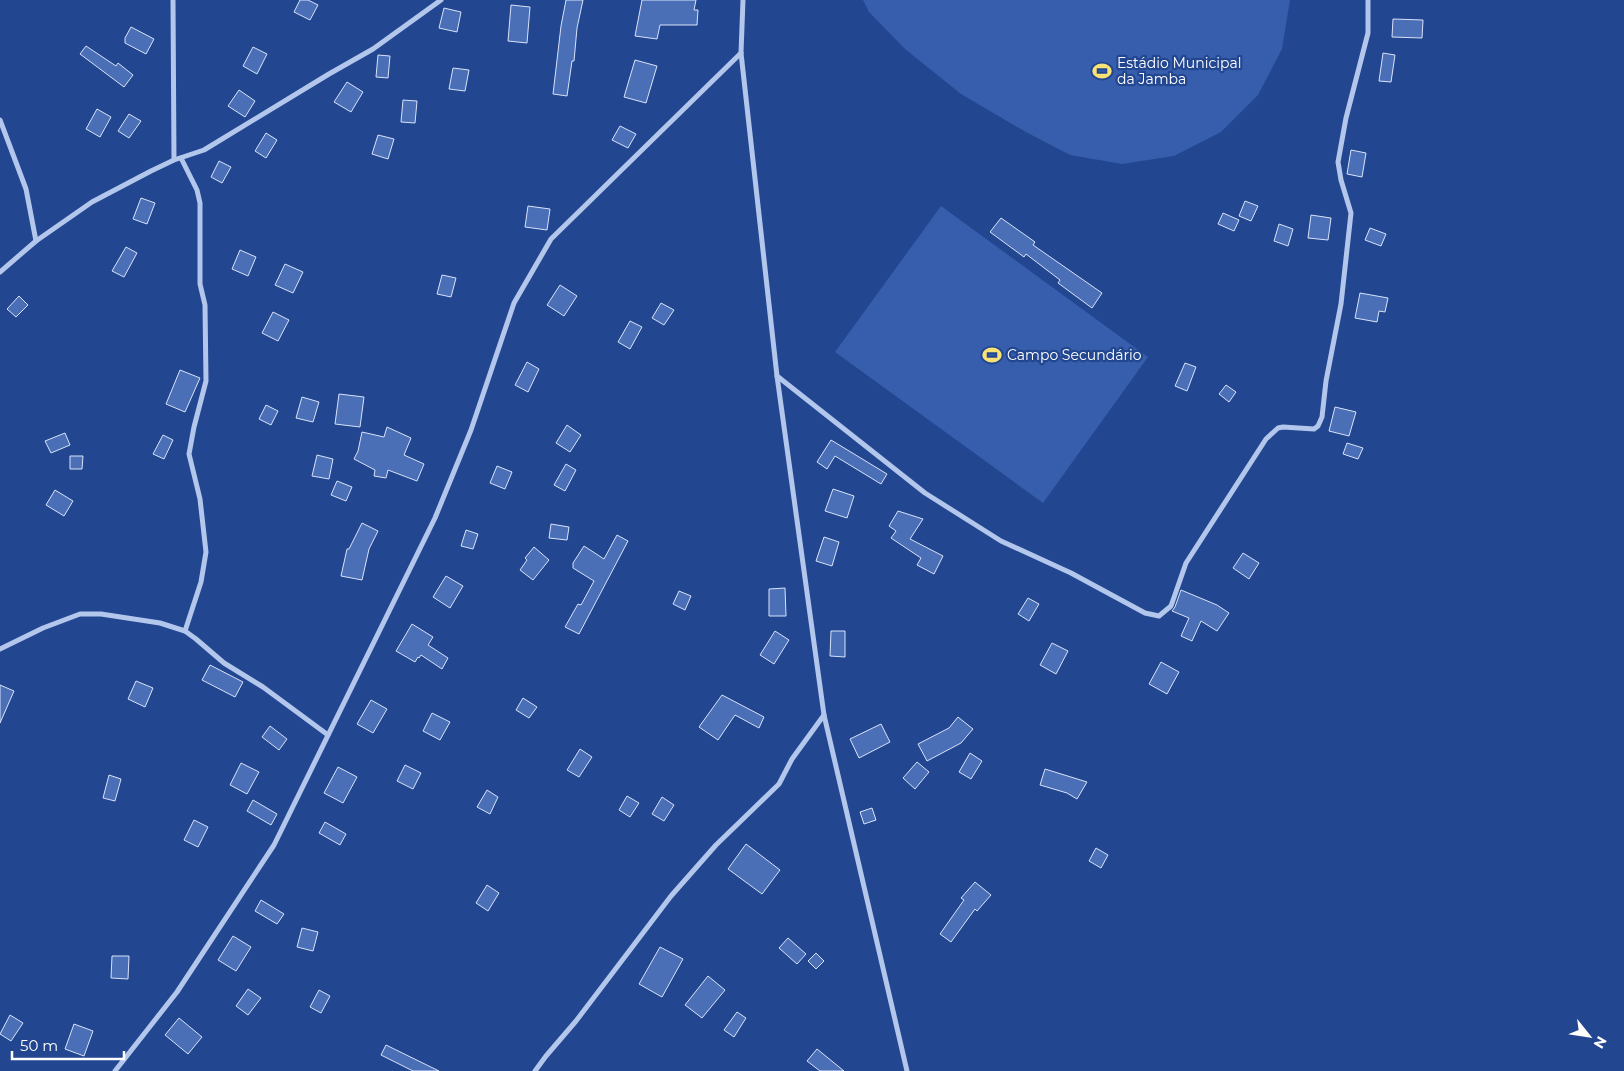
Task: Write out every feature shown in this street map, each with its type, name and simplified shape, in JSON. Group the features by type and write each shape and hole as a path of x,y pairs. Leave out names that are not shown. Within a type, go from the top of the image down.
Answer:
{"street":[{"path":"173,0 174,160"},
{"path":"0,272 36,241 92,202 174,160 204,150 328,74 373,49 441,0"},
{"path":"743,0 741,53 777,376 824,715 907,1071"},
{"path":"777,376 926,493 1001,541 1071,573 1145,613 1154,616 1164,613 1170,606 1186,563 1266,439 1278,428 1314,429 1318,426 1322,417 1326,381 1341,304 1351,214 1338,162 1346,118 1368,33 1368,0"},
{"path":"116,1071 177,992 274,845 435,518 470,430 514,303 551,239 741,53"},
{"path":"0,120 26,190 36,241"},
{"path":"181,158 197,190 200,203 200,284 205,305 206,372 206,382 194,426 189,454 200,499 206,552 201,582 185,632"},
{"path":"0,649 43,628 80,614 101,614 160,623 185,632 196,639 224,663 263,687 328,735"},
{"path":"535,1071 576,1021 671,896 716,845 779,784 792,759 824,715"}],"shaded area":[{"name":"Estádio Municipal da Jamba","path":"863,0 1290,0 1282,49 1258,95 1221,132 1174,156 1122,164 1070,155 1024,131 961,94 905,49 869,12"},
{"name":"Campo Secundário","path":"941,206 1148,357 1043,503 835,352"}],"building":[{"path":"300,0 308,0 318,5 310,20 294,12"},
{"path":"566,0 583,0 567,96 553,94"},
{"path":"642,0 696,0 694,10 698,10 697,25 660,25 657,39 635,36"},
{"path":"511,5 530,7 527,43 508,41"},
{"path":"444,8 461,12 457,32 439,28"},
{"path":"1393,19 1423,20 1422,38 1392,37"},
{"path":"131,27 154,39 146,54 125,43 125,38"},
{"path":"86,46 116,66 118,63 133,75 124,87 80,54"},
{"path":"253,47 267,54 257,74 243,66"},
{"path":"1383,53 1395,55 1391,82 1379,81"},
{"path":"378,55 390,56 388,78 376,77"},
{"path":"635,60 657,66 646,103 624,97"},
{"path":"453,68 469,70 465,91 449,89"},
{"path":"347,82 363,92 351,112 334,102"},
{"path":"239,90 255,101 245,117 228,106"},
{"path":"403,100 417,101 415,123 401,122"},
{"path":"97,109 111,117 100,137 86,129"},
{"path":"129,114 141,121 129,138 118,131"},
{"path":"620,126 636,134 628,148 612,140"},
{"path":"266,133 277,140 266,158 255,151"},
{"path":"378,135 394,139 388,159 372,154"},
{"path":"1351,150 1366,153 1362,177 1347,174"},
{"path":"219,161 231,167 222,183 211,177"},
{"path":"141,198 155,203 147,224 133,219"},
{"path":"1245,201 1258,206 1251,221 1239,216"},
{"path":"528,206 550,209 547,230 525,227"},
{"path":"1223,213 1239,220 1234,231 1218,224"},
{"path":"1311,215 1331,218 1328,240 1308,238"},
{"path":"1001,218 1035,242 1033,245 1102,293 1092,308 1058,283 1060,280 1026,254 1024,257 990,232"},
{"path":"1279,224 1293,229 1288,246 1274,241"},
{"path":"1370,228 1386,234 1381,246 1365,240"},
{"path":"126,247 137,253 124,277 112,271"},
{"path":"240,250 256,257 248,276 232,269"},
{"path":"285,264 303,272 293,293 275,285"},
{"path":"442,275 456,278 451,297 437,294"},
{"path":"560,285 577,296 564,316 547,305"},
{"path":"1360,293 1388,298 1385,312 1379,311 1377,322 1355,318"},
{"path":"19,296 28,305 16,317 7,309"},
{"path":"661,303 674,310 664,325 652,318"},
{"path":"273,312 289,320 278,341 262,333"},
{"path":"630,321 642,327 630,349 618,342"},
{"path":"527,362 539,369 528,392 515,385"},
{"path":"1185,363 1196,367 1187,391 1175,386"},
{"path":"180,370 200,378 185,412 166,404"},
{"path":"1226,385 1236,392 1229,402 1219,394"},
{"path":"339,394 364,397 360,427 335,424"},
{"path":"302,397 319,402 313,422 296,418"},
{"path":"266,405 278,411 271,425 259,419"},
{"path":"1335,407 1356,412 1349,436 1329,431"},
{"path":"567,425 581,435 570,452 556,443"},
{"path":"387,427 411,438 404,455 424,464 417,481 388,470 386,478 374,476 375,470 354,459 358,451 362,432 384,437"},
{"path":"65,433 70,445 51,453 45,441"},
{"path":"163,435 173,440 164,459 153,454"},
{"path":"831,440 887,474 881,484 835,456 827,469 817,462"},
{"path":"1347,443 1363,448 1358,459 1343,454"},
{"path":"317,455 333,459 329,479 312,476"},
{"path":"70,456 83,456 82,469 70,469"},
{"path":"566,464 576,470 565,491 554,485"},
{"path":"497,466 512,472 505,489 490,483"},
{"path":"337,481 352,487 346,501 331,495"},
{"path":"833,489 854,496 847,518 825,511"},
{"path":"55,490 73,501 64,516 46,505"},
{"path":"898,511 923,519 910,539 943,556 934,574 917,565 921,558 891,538 896,531 889,526"},
{"path":"362,523 378,531 369,549 362,580 341,576 347,549 349,549"},
{"path":"551,524 569,527 567,540 549,538"},
{"path":"466,530 478,534 473,549 461,546"},
{"path":"617,535 628,541 579,634 565,627 578,604 581,605 594,581 573,568 573,563 584,546 604,559"},
{"path":"824,537 839,542 832,566 816,561"},
{"path":"534,547 549,560 533,580 520,570 527,560 525,558"},
{"path":"1243,553 1259,563 1249,579 1233,568"},
{"path":"446,576 463,586 450,608 433,597"},
{"path":"785,588 786,616 769,616 769,589"},
{"path":"1181,590 1217,605 1229,613 1217,631 1201,621 1192,641 1181,636 1189,618 1172,611"},
{"path":"679,591 691,596 685,610 673,604"},
{"path":"1028,598 1039,604 1029,621 1018,614"},
{"path":"412,624 433,637 428,645 448,658 442,669 421,655 415,662 396,651"},
{"path":"775,631 789,640 774,664 760,655"},
{"path":"831,631 845,631 845,657 830,656"},
{"path":"1052,643 1068,651 1056,674 1040,665"},
{"path":"1161,662 1179,672 1167,694 1149,684"},
{"path":"210,665 243,682 235,697 202,680"},
{"path":"136,681 153,688 145,707 128,699"},
{"path":"0,685 14,691 0,723"},
{"path":"722,695 764,717 759,728 735,715 718,740 699,727"},
{"path":"523,698 537,707 529,718 516,710"},
{"path":"371,700 387,709 373,733 357,724"},
{"path":"432,713 450,722 440,740 423,731"},
{"path":"958,717 973,729 961,743 927,761 918,744 949,728"},
{"path":"881,724 890,742 859,758 850,739"},
{"path":"270,726 287,739 279,750 262,737"},
{"path":"580,749 592,757 579,777 567,770"},
{"path":"970,753 982,761 971,779 959,772"},
{"path":"917,762 929,772 915,789 903,778"},
{"path":"241,763 259,772 247,794 230,785"},
{"path":"405,765 421,773 413,789 397,781"},
{"path":"338,767 357,777 343,803 324,793"},
{"path":"1045,769 1087,782 1077,799 1067,793 1040,785"},
{"path":"109,775 121,779 115,801 103,798"},
{"path":"487,790 498,797 490,814 477,807"},
{"path":"627,796 639,803 630,817 619,810"},
{"path":"662,797 674,805 664,821 652,814"},
{"path":"253,800 277,814 271,825 247,811"},
{"path":"872,808 876,820 864,824 860,812"},
{"path":"194,820 208,827 198,847 184,840"},
{"path":"325,822 346,834 340,845 319,833"},
{"path":"746,844 780,870 762,894 728,869"},
{"path":"1096,848 1108,855 1101,868 1089,861"},
{"path":"975,882 991,895 977,911 975,909 951,942 940,934 964,900 961,898"},
{"path":"487,885 499,893 488,911 476,903"},
{"path":"261,900 284,914 277,924 255,911"},
{"path":"302,928 318,932 313,951 297,947"},
{"path":"233,936 251,947 236,971 218,960"},
{"path":"788,938 806,954 797,964 779,948"},
{"path":"660,947 683,959 662,997 639,984"},
{"path":"816,953 824,961 816,969 808,961"},
{"path":"112,956 129,956 128,979 111,978"},
{"path":"708,976 725,990 702,1018 685,1005"},
{"path":"248,989 261,998 248,1015 236,1006"},
{"path":"319,990 330,996 321,1013 310,1007"},
{"path":"737,1012 746,1018 734,1037 724,1030"},
{"path":"10,1015 23,1023 11,1041 0,1034"},
{"path":"179,1018 202,1037 188,1054 165,1035"},
{"path":"74,1024 93,1031 84,1056 65,1049"},
{"path":"386,1045 439,1071 413,1071 381,1055"},
{"path":"817,1049 844,1071 820,1071 807,1061"}],"place":[{"name":"Estádio Municipal da Jamba","path":"1102,71"},
{"name":"Campo Secundário","path":"992,355"}]}
